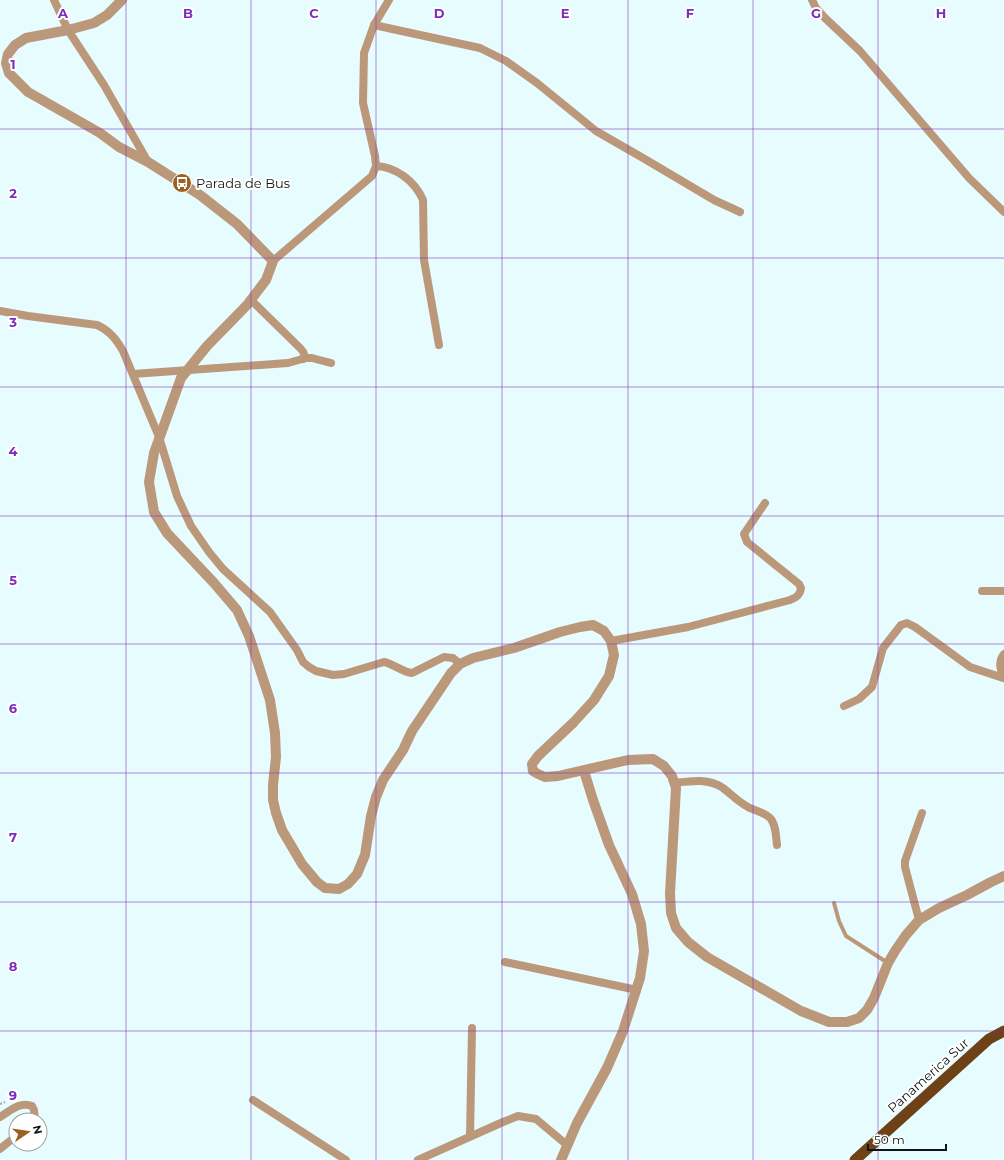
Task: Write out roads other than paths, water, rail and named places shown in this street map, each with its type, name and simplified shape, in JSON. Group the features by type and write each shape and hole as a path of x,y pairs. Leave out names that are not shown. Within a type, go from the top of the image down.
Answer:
{"highway":[{"name":"Panamerica Sur","path":"856,1159 989,1039 1004,1031"}],"street":[{"path":"54,0 68,30 104,85 148,162"},
{"path":"122,0 107,15 94,23 68,30 26,38 15,45 8,54 6,63 9,73 28,92 100,133 119,147 148,162 200,195 237,224 273,260"},
{"path":"389,0 374,24 364,53 363,103 376,166 372,176 273,260 266,280 251,300 207,346 181,378 154,453 150,482 154,512 167,533 214,582 237,610 249,636 270,700 274,726 276,757 272,785 276,813 282,830 302,864 317,882 325,888 339,889 348,884 357,874 365,855 371,816 376,797 383,780 403,750 412,731 451,673 460,664 473,658 514,648 560,632 593,625 604,631 611,641 614,655 609,676 594,700 574,722 538,756 532,764 533,771 545,777 558,776 628,760 652,759 664,766 672,776 676,788 670,868 671,913 676,928 688,942 707,957 802,1011 829,1022 847,1022 859,1018 867,1010 874,998 888,963 906,935 919,920 939,908 1004,876"},
{"path":"812,0 816,8 825,18 860,50 969,178 1004,212"},
{"path":"374,24 480,48 506,61 537,83 596,131 714,200 740,212"},
{"path":"376,166 386,166 414,184 420,192 423,200 424,260 439,345"},
{"path":"251,300 300,348 305,356 303,359"},
{"path":"0,311 97,325 106,329 117,340 160,437 177,496 191,526 223,569 270,612 297,650 303,662 309,667 316,671 333,675 344,674 384,662 407,673 412,673 444,657 454,658 460,664"},
{"path":"133,374 188,369 288,364 303,359 312,358 331,363"},
{"path":"611,641 688,627 790,600 798,596 802,588 799,584 751,546 745,539 744,534 765,503"},
{"path":"982,591 1004,592"},
{"path":"844,706 859,699 872,687 882,648 901,625 905,623 915,627 970,667 1004,678"},
{"path":"1004,654 1000,659 1000,665 1004,678"},
{"path":"560,1160 577,1123 607,1068 623,1031 640,978 644,951 641,924 632,894 606,837 584,771"},
{"path":"674,783 696,780 711,783 722,788 733,798 748,808 761,812 770,818 775,827 777,845"},
{"path":"919,920 905,861 922,813"},
{"path":"505,962 636,990"},
{"path":"470,1136 472,1028"},
{"path":"253,1100 346,1160"},
{"path":"0,1117 20,1104 32,1106 34,1112"},
{"path":"418,1160 513,1118 524,1116 536,1119 567,1145"},
{"path":"0,1149 8,1142"}],"lane":[{"path":"834,903 839,922 846,936 864,949 888,963"}],"place":[{"name":"Parada de Bus","path":"182,183"}]}
